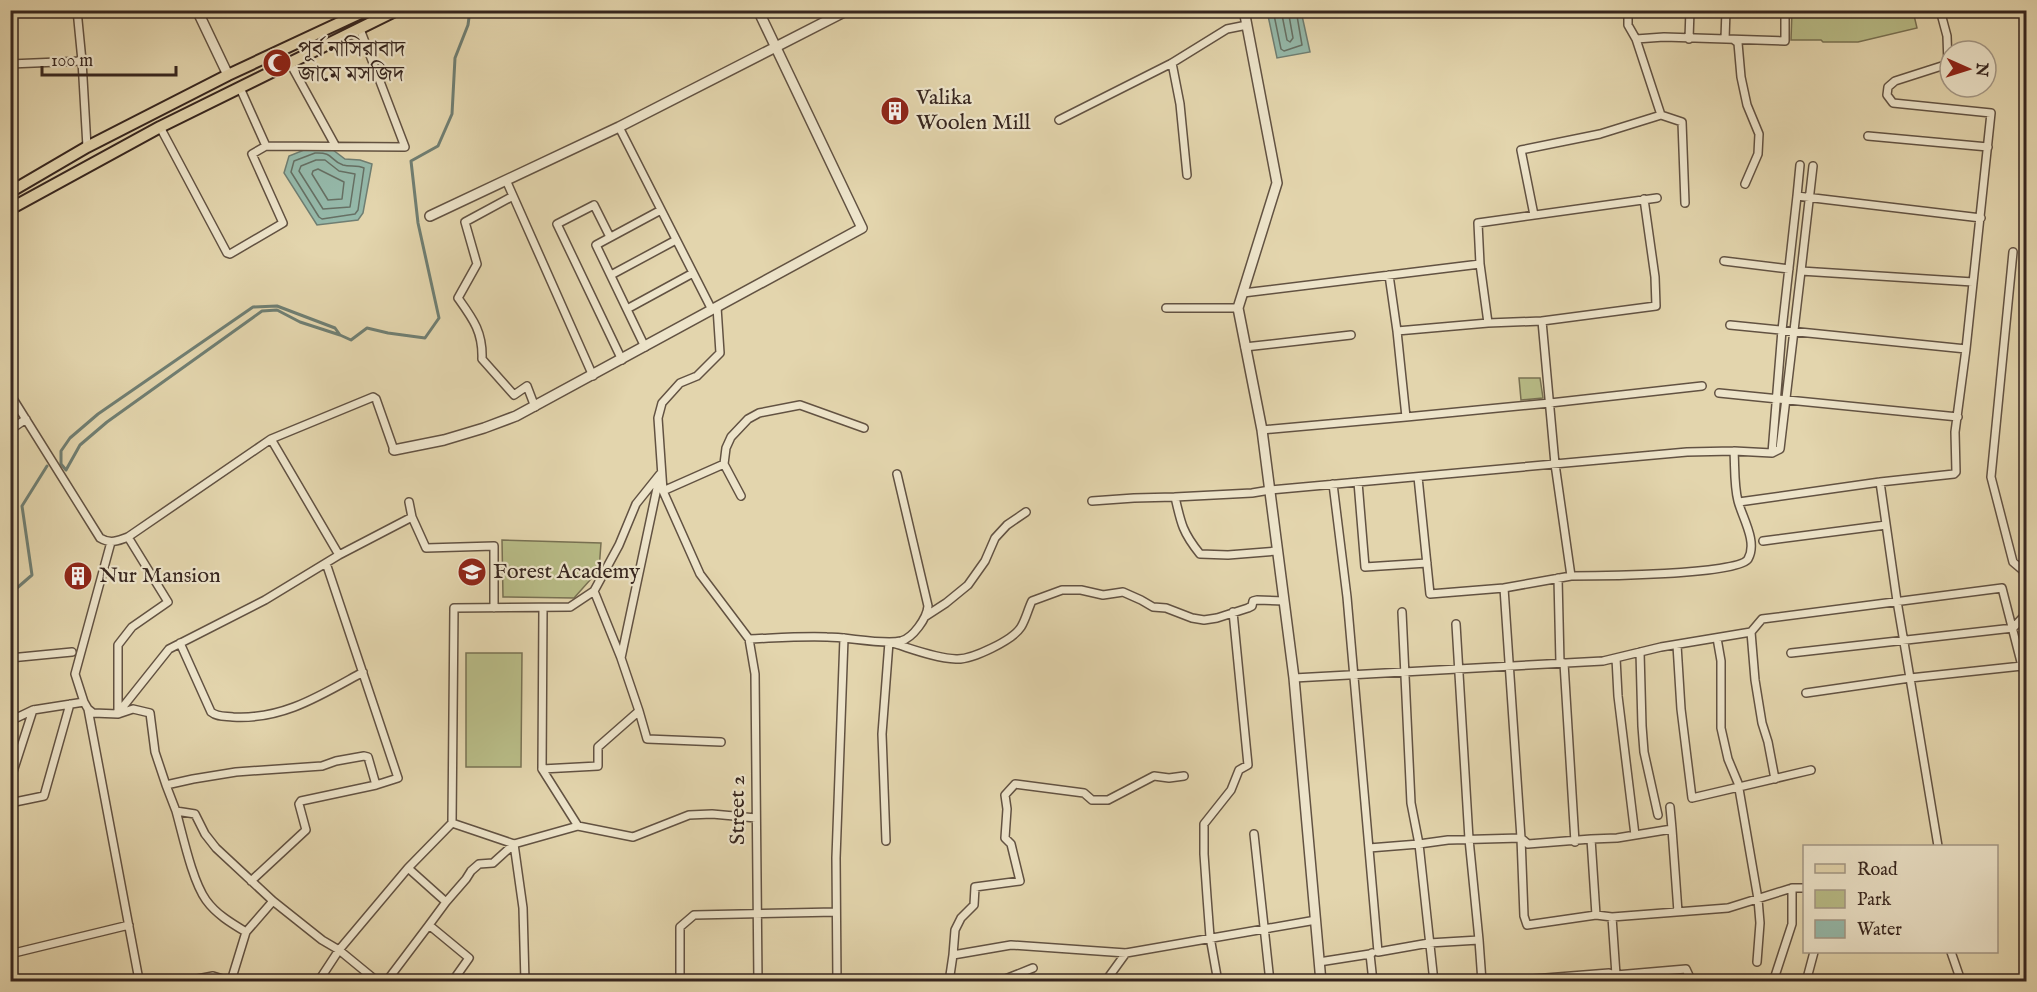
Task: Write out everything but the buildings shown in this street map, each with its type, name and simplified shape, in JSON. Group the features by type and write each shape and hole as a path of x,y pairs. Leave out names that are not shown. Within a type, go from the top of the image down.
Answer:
{"main road":[{"path":"10,192 87,147 228,75 367,10"},
{"path":"10,209 160,126 397,10"}],"street":[{"path":"77,10 87,147"},
{"path":"197,10 228,75"},
{"path":"10,394 100,538 111,542 128,537 271,439 373,397 376,399 394,450 444,440 484,428 535,407 862,228 758,10"},
{"path":"430,216 619,127 848,10"},
{"path":"1244,10 1277,183 1238,308 1262,430 1284,601 1321,981"},
{"path":"1628,10 1628,25 1661,115"},
{"path":"1689,39 1690,10"},
{"path":"1725,39 1726,10"},
{"path":"1635,39 1664,37 1785,41 1785,10"},
{"path":"1739,502 1956,473 1955,432 1991,113 1893,103 1887,98 1887,90 1892,83 1948,64 1947,36 1940,10"},
{"path":"1059,120 1172,63 1227,29 1247,25"},
{"path":"160,126 229,254 283,224 252,154 266,146 405,147 360,29"},
{"path":"1734,40 1738,43 1741,77 1747,105 1759,134 1758,154 1745,184"},
{"path":"10,64 82,61"},
{"path":"290,63 335,145"},
{"path":"1172,63 1180,104 1187,175"},
{"path":"240,88 266,146"},
{"path":"1534,215 1521,150 1600,135 1661,115 1682,122 1685,203"},
{"path":"619,127 693,273 715,309 720,353 697,376 680,383 662,403 658,418 663,491 700,574 749,639 844,638 901,641 909,637 926,616 968,585 985,561 995,538 1007,525 1026,512"},
{"path":"1868,136 1988,147"},
{"path":"1772,453 1782,330 1800,165"},
{"path":"1092,501 1252,493 1687,452 1772,453 1780,449 1813,166"},
{"path":"506,180 592,376"},
{"path":"513,196 465,222 477,264 458,298 475,322 483,342 482,359 514,394 527,386 535,407"},
{"path":"1797,196 1980,218"},
{"path":"1488,323 1480,264 1478,223 1657,198"},
{"path":"1397,331 1542,321 1656,306 1655,277 1644,200"},
{"path":"610,237 594,205 557,224 622,360"},
{"path":"645,347 596,245 661,210"},
{"path":"610,275 676,240"},
{"path":"2013,252 1991,477 2013,562 2026,573"},
{"path":"1724,261 1789,269"},
{"path":"1243,292 1480,264"},
{"path":"1801,271 1973,282"},
{"path":"627,309 693,273"},
{"path":"1389,275 1406,417"},
{"path":"1167,308 1238,308"},
{"path":"1542,321 1555,464 1571,576"},
{"path":"1730,325 1966,349"},
{"path":"1245,347 1351,335"},
{"path":"1262,430 1702,386"},
{"path":"1719,393 1958,417"},
{"path":"741,496 724,464 726,448 731,437 743,423 759,413 800,405 864,428"},
{"path":"10,429 26,418"},
{"path":"271,439 339,555"},
{"path":"1418,477 1430,594 1504,588 1571,576 1637,576 1743,563 1748,560 1751,550 1748,526 1739,502 1734,451"},
{"path":"663,491 724,464"},
{"path":"318,981 339,950 408,868 452,823 454,609 570,607 594,591 619,545 636,504 660,474 621,658"},
{"path":"897,474 928,606 926,616"},
{"path":"1358,482 1365,567 1427,563"},
{"path":"1880,482 1902,640 1938,845"},
{"path":"1333,484 1354,674 1378,952"},
{"path":"1175,497 1180,522 1186,537 1200,554 1228,555 1277,550"},
{"path":"409,502 412,517 426,548 494,546 494,608"},
{"path":"118,714 169,649 265,600 339,555 412,517"},
{"path":"1763,541 1886,525"},
{"path":"118,714 118,645 132,627 168,602 128,537"},
{"path":"111,542 75,672 86,706 129,925 135,980 187,981 213,976 231,981 246,932 273,901"},
{"path":"251,881 306,830 299,804 301,801 397,779 399,776 327,562"},
{"path":"1558,578 1575,842"},
{"path":"1504,588 1524,916 1527,925 1596,915 1612,917 1728,908 1792,888 1803,888"},
{"path":"1293,678 1603,661 1751,632 1762,619 2002,588 2026,677"},
{"path":"889,642 935,655 960,659 1007,640 1020,628 1032,601 1062,590 1081,590 1103,595 1123,592 1153,607 1166,608 1204,620 1248,608 1257,600 1284,601"},
{"path":"594,591 621,658 647,739 721,742"},
{"path":"543,608 542,769 578,826"},
{"path":"1218,981 1210,937 1203,854 1204,824 1231,790 1239,770 1248,765 1233,612"},
{"path":"1402,612 1411,803 1419,844 1434,981"},
{"path":"1791,653 2013,628 2026,614"},
{"path":"1456,624 1469,839 1482,981"},
{"path":"1751,632 1758,702 1775,779"},
{"path":"837,981 836,858 844,638"},
{"path":"1717,638 1721,661 1721,728 1728,759 1738,786 1758,899 1760,922 1757,962"},
{"name":"Street 2","path":"749,639 755,674 758,981"},
{"path":"886,841 882,734 889,642"},
{"path":"180,643 213,715 238,717 276,714 314,699 363,672"},
{"path":"1677,645 1681,709 1692,798 1811,770"},
{"path":"10,658 72,652"},
{"path":"1640,652 1644,752 1658,815"},
{"path":"1616,658 1618,696 1635,835"},
{"path":"1806,693 1910,678 2022,666"},
{"path":"10,803 44,796 70,705"},
{"path":"10,721 33,711 70,705 86,706 93,713 118,714 133,710 150,713 155,752 176,811 190,863 206,899 226,920 246,932"},
{"path":"10,781 33,711"},
{"path":"542,769 598,766 598,747 639,711"},
{"path":"166,785 236,772 322,766 364,756 368,757 376,784"},
{"path":"949,981 956,930 961,918 974,905 975,887 1020,881 1011,844 1005,838 1007,809 1005,795 1015,783 1084,793 1092,800 1108,800 1154,776 1169,778 1184,776"},
{"path":"1670,807 1678,912"},
{"path":"176,811 193,812 216,848 251,881 322,940 339,950 378,981"},
{"path":"386,981 471,871 479,864 493,863 514,844 578,826 633,837 689,814 756,818"},
{"path":"452,823 514,844"},
{"path":"1369,848 1469,839 1521,838 1528,844 1575,842 1672,829"},
{"path":"1254,834 1269,981"},
{"path":"1591,840 1596,915"},
{"path":"514,844 523,908 525,981"},
{"path":"408,868 446,902"},
{"path":"1774,981 1792,924 1792,888"},
{"path":"680,981 680,927 694,915 836,912"},
{"path":"1612,917 1616,978"},
{"path":"953,955 1011,945 1126,953 1316,920"},
{"path":"10,954 129,925"},
{"path":"429,925 469,958 452,981"},
{"path":"1319,962 1430,943 1479,940"},
{"path":"1105,981 1126,953"},
{"path":"1806,981 1813,953"},
{"path":"1952,953 1960,978"},
{"path":"1370,954 1373,981"},
{"path":"998,981 1033,968"},
{"path":"1525,981 1569,975 1609,973 1616,978 1686,969 1692,981"}],"green space":[{"path":"1792,11 1913,11 1917,28 1858,42 1791,40"},
{"path":"1519,378 1540,378 1543,398 1521,400"},
{"path":"502,540 601,543 599,570 574,598 503,597"},
{"path":"466,653 522,653 521,767 466,767"}],"water":[{"path":"1267,11 1301,11 1310,52 1277,58"},
{"path":"314,146 329,147 345,159 372,164 363,213 358,220 317,225 284,173 289,156"}],"waterway":[{"path":"340,335 351,340 367,328 425,338 439,318 418,223 411,161 438,146 452,114 455,58 468,25 470,10"},
{"path":"277,306 335,328 340,335 300,322 277,310 262,311 107,422 80,445 66,470 61,464 61,451 70,438 98,414 253,307 277,306"},
{"path":"10,592 32,575 22,506 47,466"}],"place":[{"name":"পূর্ব নাসিরাবাদ জামে মসজিদ","path":"277,63"},
{"name":"Valika Woolen Mill","path":"895,111"},
{"name":"Forest Academy","path":"472,572"},
{"name":"Nur Mansion","path":"78,576"}]}
